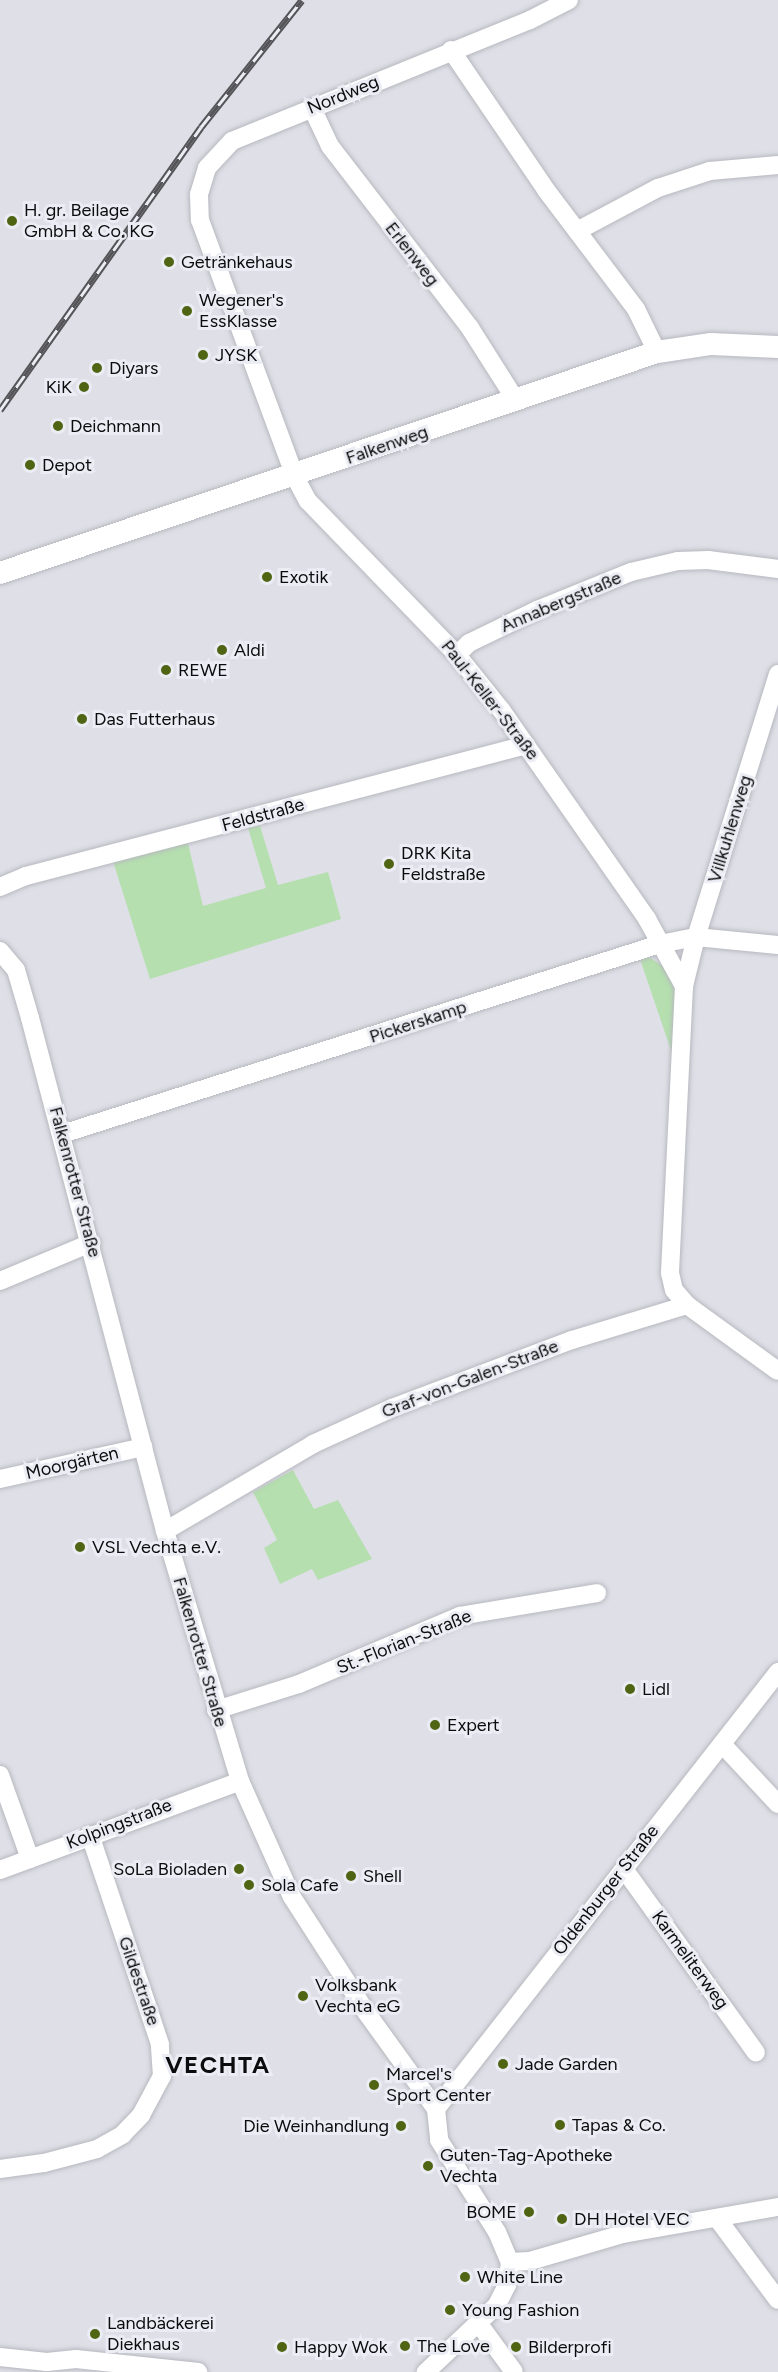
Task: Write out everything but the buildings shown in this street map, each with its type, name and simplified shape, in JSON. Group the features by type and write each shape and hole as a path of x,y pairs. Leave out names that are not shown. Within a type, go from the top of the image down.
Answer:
{"main road":[{"name":"Falkenweg","path":"0,573 191,507 295,477 515,399 657,352 711,344 778,347"}],"street":[{"name":"Nordweg","path":"295,477 200,220 199,195 207,168 232,141 569,0"},
{"path":"451,50 577,231 636,309 657,352"},
{"name":"Erlenweg","path":"312,108 330,147 470,328 515,399"},
{"path":"577,231 634,199 710,171 778,165"},
{"name":"Paul-Keller-Straße","path":"295,477 308,501 457,655 526,746 647,919 660,944"},
{"name":"Annabergstraße","path":"457,655 469,643 537,610 632,572 678,561 708,560 778,569"},
{"name":"Villkuhlenweg","path":"687,1305 674,1290 670,1273 684,986 696,937 778,674"},
{"name":"Feldstraße","path":"0,887 26,876 526,746"},
{"name":"Pickerskamp","path":"62,1134 660,944 696,937 778,945"},
{"path":"660,944 684,986"},
{"name":"Falkenrotter Straße","path":"0,951 16,970 91,1243 165,1531 216,1710 240,1781 292,1897 366,2012 436,2109"},
{"path":"0,1281 91,1243"},
{"path":"687,1305 778,1371"},
{"name":"Graf-von-Galen-Straße","path":"165,1531 313,1444 392,1408 566,1342 687,1305"},
{"name":"Moorgärten","path":"0,1479 143,1447"},
{"name":"St.-Florian-Straße","path":"216,1710 299,1684 460,1616 597,1593"},
{"name":"Oldenburger Straße","path":"436,2109 778,1672"},
{"path":"722,1744 778,1804"},
{"path":"0,1775 30,1859"},
{"name":"Kolpingstraße","path":"0,1870 240,1781"},
{"name":"Gildestraße","path":"0,2169 44,2163 97,2149 122,2135 141,2115 162,2076 160,2043 90,1835"},
{"name":"Karmeliterweg","path":"624,1869 756,2053"},
{"path":"426,2372 497,2305 507,2285 510,2262 497,2232 439,2140 436,2109"},
{"path":"510,2262 542,2258 623,2234 778,2207"},
{"path":"717,2218 778,2300"},
{"path":"479,2324 514,2372"},
{"path":"0,2357 46,2362 76,2359 198,2372"}],"green space":[{"path":"260,826 278,885 328,872 341,919 150,979 111,855 186,835 203,906 266,888 248,828"},
{"path":"649,957 669,970 675,993 674,1059 640,959"},
{"path":"293,1470 314,1509 338,1500 372,1559 318,1580 312,1569 280,1584 264,1548 277,1540 253,1492"}],"railway":[{"path":"0,410 201,127 302,0"}],"place":[{"name":"H. gr. Beilage GmbH & Co. KG","path":"12,221"},
{"name":"Getränkehaus","path":"169,262"},
{"name":"Wegener's EssKlasse","path":"187,311"},
{"name":"JYSK","path":"203,355"},
{"name":"Diyars","path":"97,368"},
{"name":"KiK","path":"84,387"},
{"name":"Deichmann","path":"58,426"},
{"name":"Depot","path":"30,465"},
{"name":"Exotik","path":"267,577"},
{"name":"Aldi","path":"222,650"},
{"name":"REWE","path":"166,670"},
{"name":"Das Futterhaus","path":"82,719"},
{"name":"DRK Kita Feldstraße","path":"389,864"},
{"name":"VSL Vechta e.V.","path":"80,1547"},
{"name":"Lidl","path":"630,1689"},
{"name":"Expert","path":"435,1725"},
{"name":"SoLa Bioladen","path":"239,1869"},
{"name":"Shell","path":"351,1876"},
{"name":"Sola Cafe","path":"249,1885"},
{"name":"Volksbank Vechta eG","path":"303,1996"},
{"name":"Jade Garden","path":"503,2064"},
{"name":"Marcel's Sport Center","path":"374,2085"},
{"name":"Tapas & Co.","path":"560,2125"},
{"name":"Die Weinhandlung","path":"401,2126"},
{"name":"Guten-Tag-Apotheke Vechta","path":"428,2166"},
{"name":"BOME","path":"529,2212"},
{"name":"DH Hotel VEC","path":"562,2219"},
{"name":"White Line","path":"465,2277"},
{"name":"Young Fashion","path":"450,2310"},
{"name":"Landbäckerei Diekhaus","path":"95,2334"},
{"name":"The Love","path":"405,2346"},
{"name":"Happy Wok","path":"282,2347"},
{"name":"Bilderprofi","path":"516,2347"}],"district":[{"name":"VECHTA","path":"218,2065"}]}
